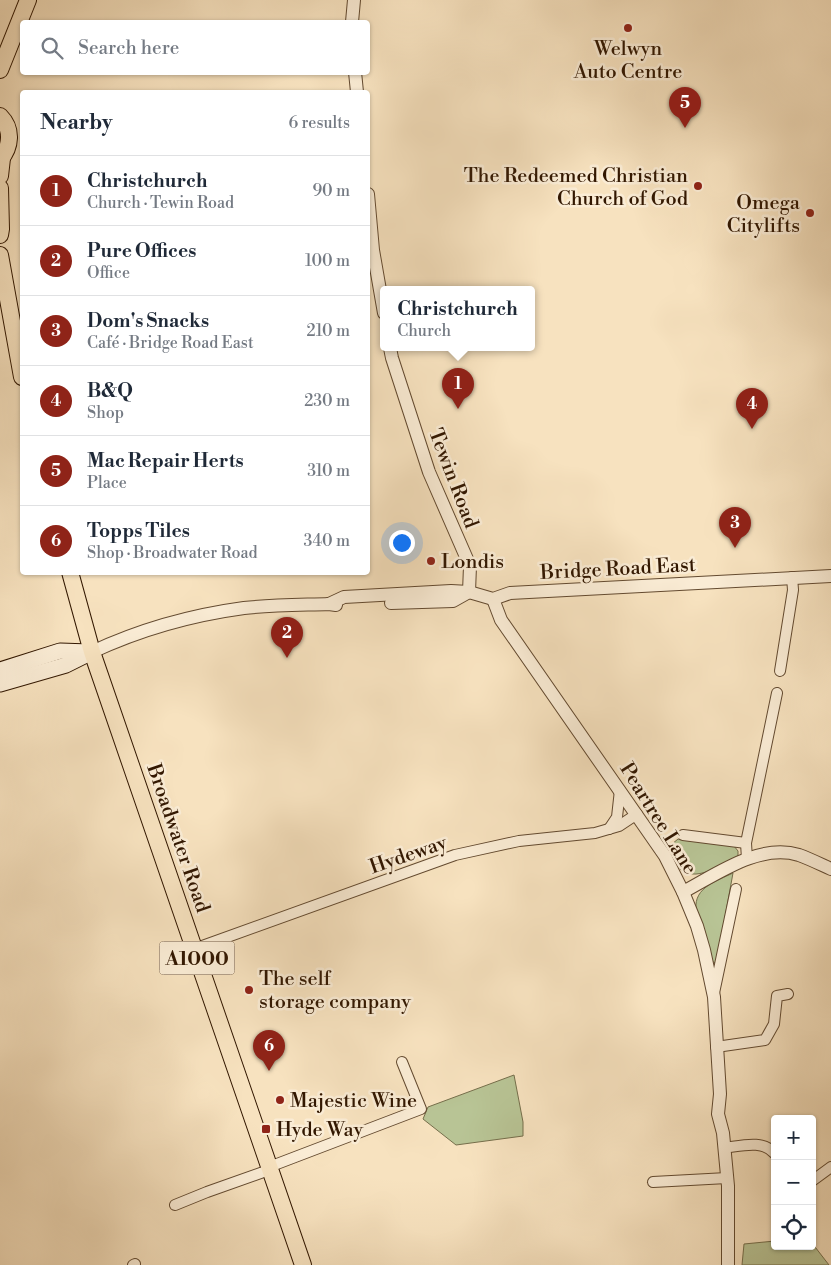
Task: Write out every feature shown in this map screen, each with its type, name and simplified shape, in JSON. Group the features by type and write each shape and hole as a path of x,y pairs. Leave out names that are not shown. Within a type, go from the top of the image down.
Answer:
{"main road":[{"path":"0,70 28,0"},
{"path":"0,116 8,127 10,137 6,154 1,159 0,176"},
{"path":"0,188 2,229 0,235"},
{"path":"0,255 20,366"},
{"name":"A1000","path":"71,575 92,652"},
{"path":"0,670 60,650 92,652"},
{"path":"0,684 66,665 92,652"},
{"name":"Broadwater Road","path":"92,652 303,1265"}],"street":[{"path":"352,20 354,0"},
{"path":"355,75 357,90"},
{"path":"370,216 373,250 380,290"},
{"name":"Tewin Road","path":"391,351 429,472 470,566 469,592"},
{"name":"Bridge Road East","path":"492,599 510,593 831,576"},
{"path":"780,672 793,590 792,577"},
{"path":"92,652 120,639 194,618 244,608 453,601 469,592 492,599"},
{"name":"Peartree Lane","path":"492,599 501,620 665,856 683,892 704,950 714,997 720,1094 718,1108 723,1133 729,1205 728,1265"},
{"path":"747,858 746,844 777,693"},
{"path":"609,829 617,817 620,790"},
{"name":"Hydeway","path":"194,949 455,855 520,841 595,833 619,826 637,814"},
{"path":"683,835 746,844"},
{"path":"683,892 747,858 760,854 777,852 798,855 831,869"},
{"path":"714,997 736,889"},
{"path":"716,1047 764,1040 774,1024 777,996 788,994"},
{"path":"175,1205 421,1109 402,1062"},
{"path":"724,1148 758,1145 767,1147 771,1150"},
{"path":"816,1178 831,1168"},
{"path":"653,1182 727,1178"}],"green space":[{"path":"678,839 734,846 738,851 738,856 716,868 700,874 692,874 678,867 670,852 672,844"},
{"path":"733,873 717,961 715,963 712,961 696,909 696,901 708,886"},
{"path":"514,1075 523,1122 523,1136 456,1145 423,1119 428,1107"},
{"path":"771,1241 771,1250 816,1250 816,1248 829,1265 742,1265 744,1244"}],"place":[{"name":"Welwyn Auto Centre","path":"628,28"},
{"name":"Mac Repair Herts","path":"685,128"},
{"name":"The Redeemed Christian Church of God","path":"698,186"},
{"name":"Omega Citylifts","path":"810,213"},
{"name":"Christchurch","path":"458,409"},
{"name":"B&Q","path":"752,429"},
{"name":"Dom's Snacks","path":"735,548"},
{"name":"Londis","path":"431,561"},
{"name":"Pure Offices","path":"287,658"},
{"name":"The self storage company","path":"249,990"},
{"name":"Topps Tiles","path":"269,1071"},
{"name":"Majestic Wine","path":"280,1100"},
{"name":"Hyde Way","path":"266,1129"}]}
